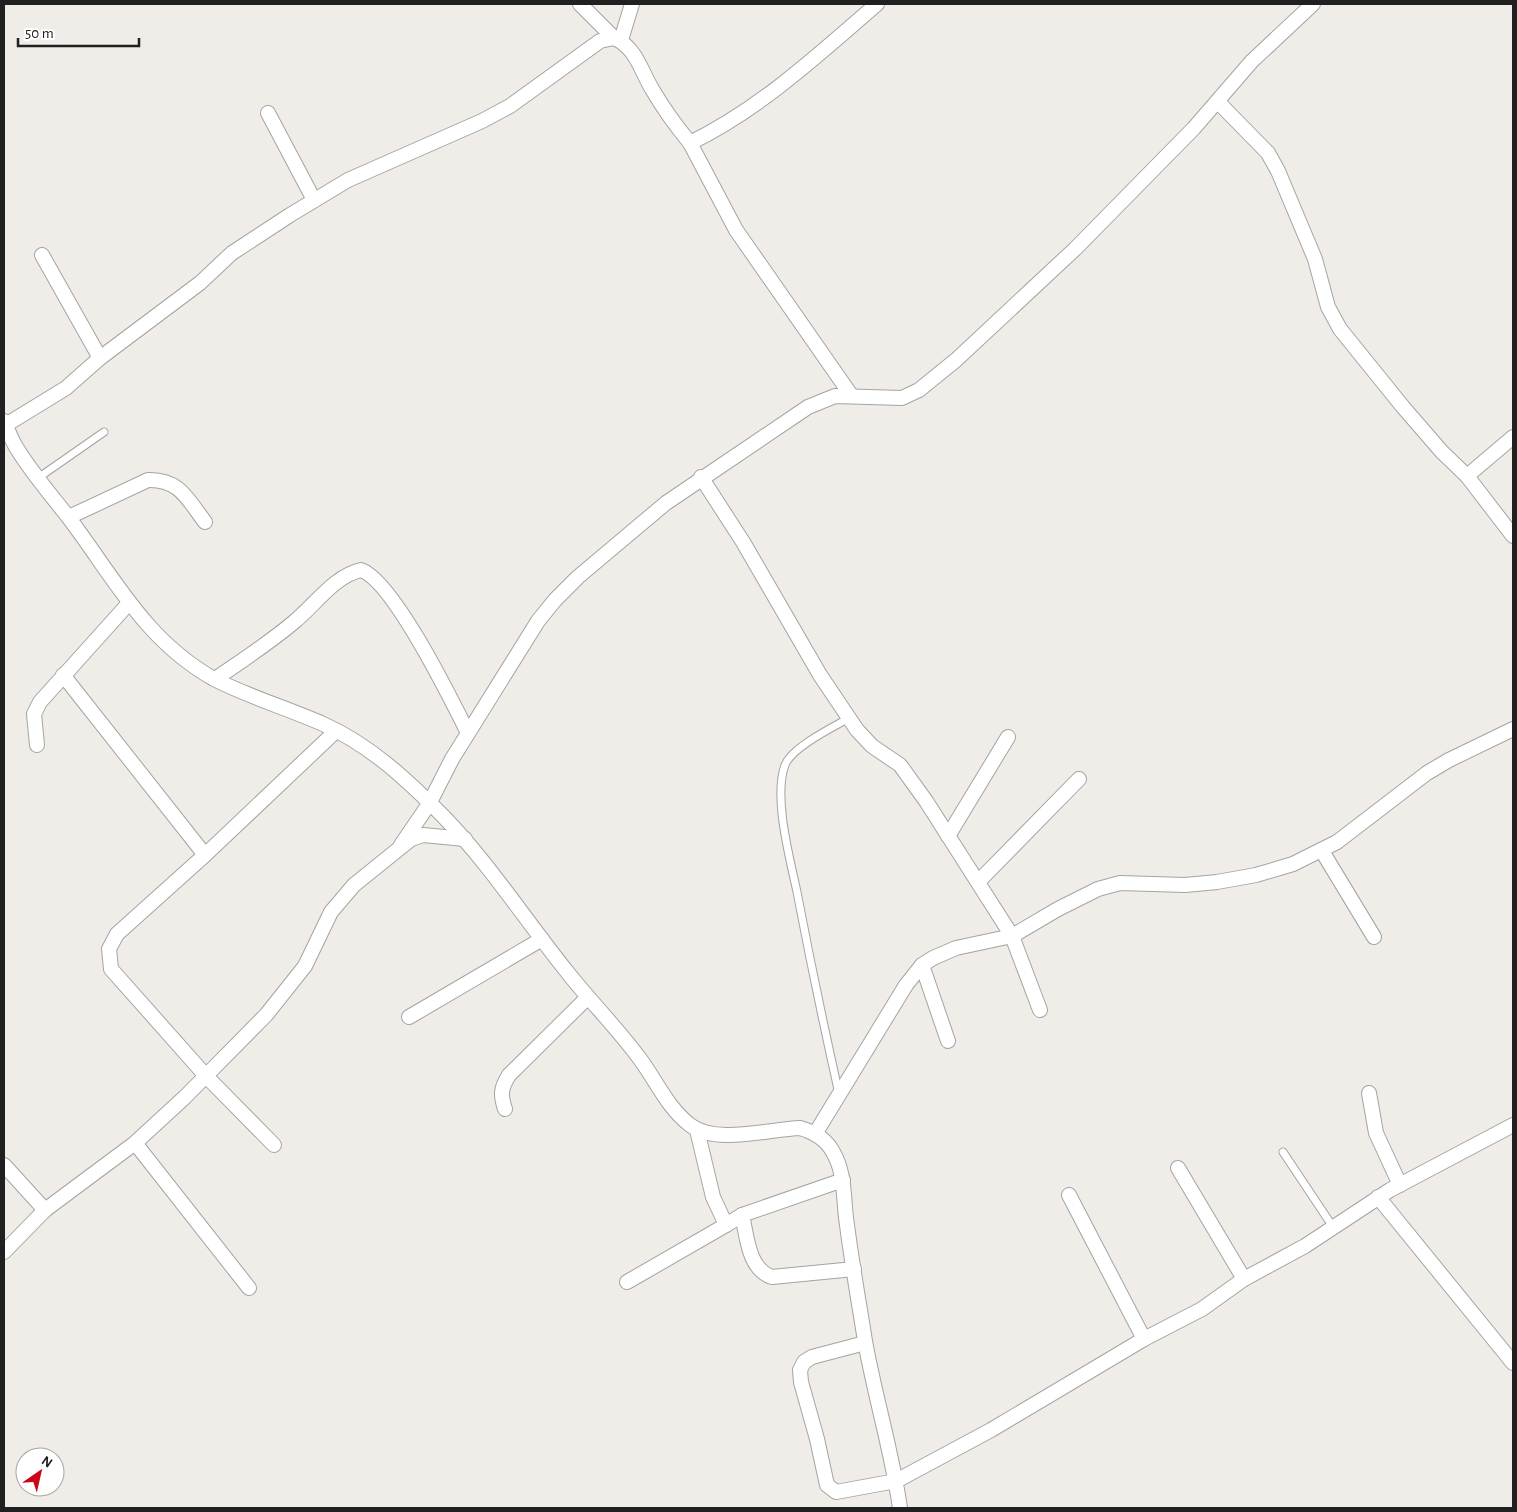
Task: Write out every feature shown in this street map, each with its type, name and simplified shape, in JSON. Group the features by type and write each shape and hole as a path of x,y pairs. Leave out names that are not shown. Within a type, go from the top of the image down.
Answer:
{"street":[{"path":"580,4 640,62 652,90 690,143 736,230 851,395"},
{"path":"618,39 632,4"},
{"path":"690,143 712,133 772,93 877,4"},
{"path":"4,1252 45,1210 135,1143 206,1076 286,991 305,966 321,930 340,901 354,886 401,845 429,804 468,733 534,627 555,600 578,578 666,503 701,477 808,407 835,396 902,398 919,390 956,360 1061,263 1218,102 1252,61 1313,4"},
{"path":"618,39 600,41 590,47 503,110 348,180 314,200 232,253 200,283 100,358 66,388 4,424 15,446 55,502 69,517 129,603 176,654 215,679 336,731 387,762 465,839 587,998 639,1058 668,1103 697,1130 716,1134 800,1128 815,1134 833,1152 843,1180 846,1223 865,1343 896,1480 900,1508"},
{"path":"1218,102 1268,154 1278,170 1315,258 1328,307 1340,329 1403,407 1442,452 1467,476 1513,536"},
{"path":"268,113 314,200"},
{"path":"42,255 100,358"},
{"path":"1467,476 1513,437"},
{"path":"701,477 743,542 820,675 849,718 872,746 900,765 978,882 1012,936 1040,1010"},
{"path":"69,517 148,480 160,479 178,487 205,522"},
{"path":"215,679 290,626 337,582 353,572 361,570 377,579 407,623 440,677 468,733"},
{"path":"37,745 34,714 40,702 62,675 129,603"},
{"path":"62,675 205,855"},
{"path":"815,1134 906,985 922,965 933,958 956,948 1012,936 1058,909 1098,889 1120,883 1185,885 1236,879 1294,864 1322,851 1374,816 1427,773 1513,730"},
{"path":"274,1145 206,1076 111,969 108,960 109,949 117,934 205,855 336,731"},
{"path":"948,836 1008,737"},
{"path":"978,882 1079,779"},
{"path":"401,845 423,835 465,839"},
{"path":"1322,851 1374,937"},
{"path":"409,1017 542,939"},
{"path":"922,965 948,1041"},
{"path":"505,1109 500,1096 502,1086 509,1075 587,998"},
{"path":"1369,1093 1376,1134 1400,1185"},
{"path":"865,1343 812,1357 804,1362 800,1370 801,1382 817,1439 827,1485 831,1490 843,1492 896,1480 991,1430 1202,1308 1244,1279 1305,1246 1400,1185 1513,1125"},
{"path":"697,1130 713,1197 726,1225"},
{"path":"135,1143 249,1288"},
{"path":"4,1165 45,1210"},
{"path":"1178,1168 1244,1279"},
{"path":"627,1282 742,1214 843,1180"},
{"path":"1069,1195 1144,1340"},
{"path":"1378,1198 1513,1362"},
{"path":"742,1214 754,1260 763,1274 772,1277 854,1269"}],"lane":[{"path":"38,478 104,432"},
{"path":"839,1094 785,829 782,785 785,764 794,752 849,718"},
{"path":"1283,1152 1333,1227"}]}
